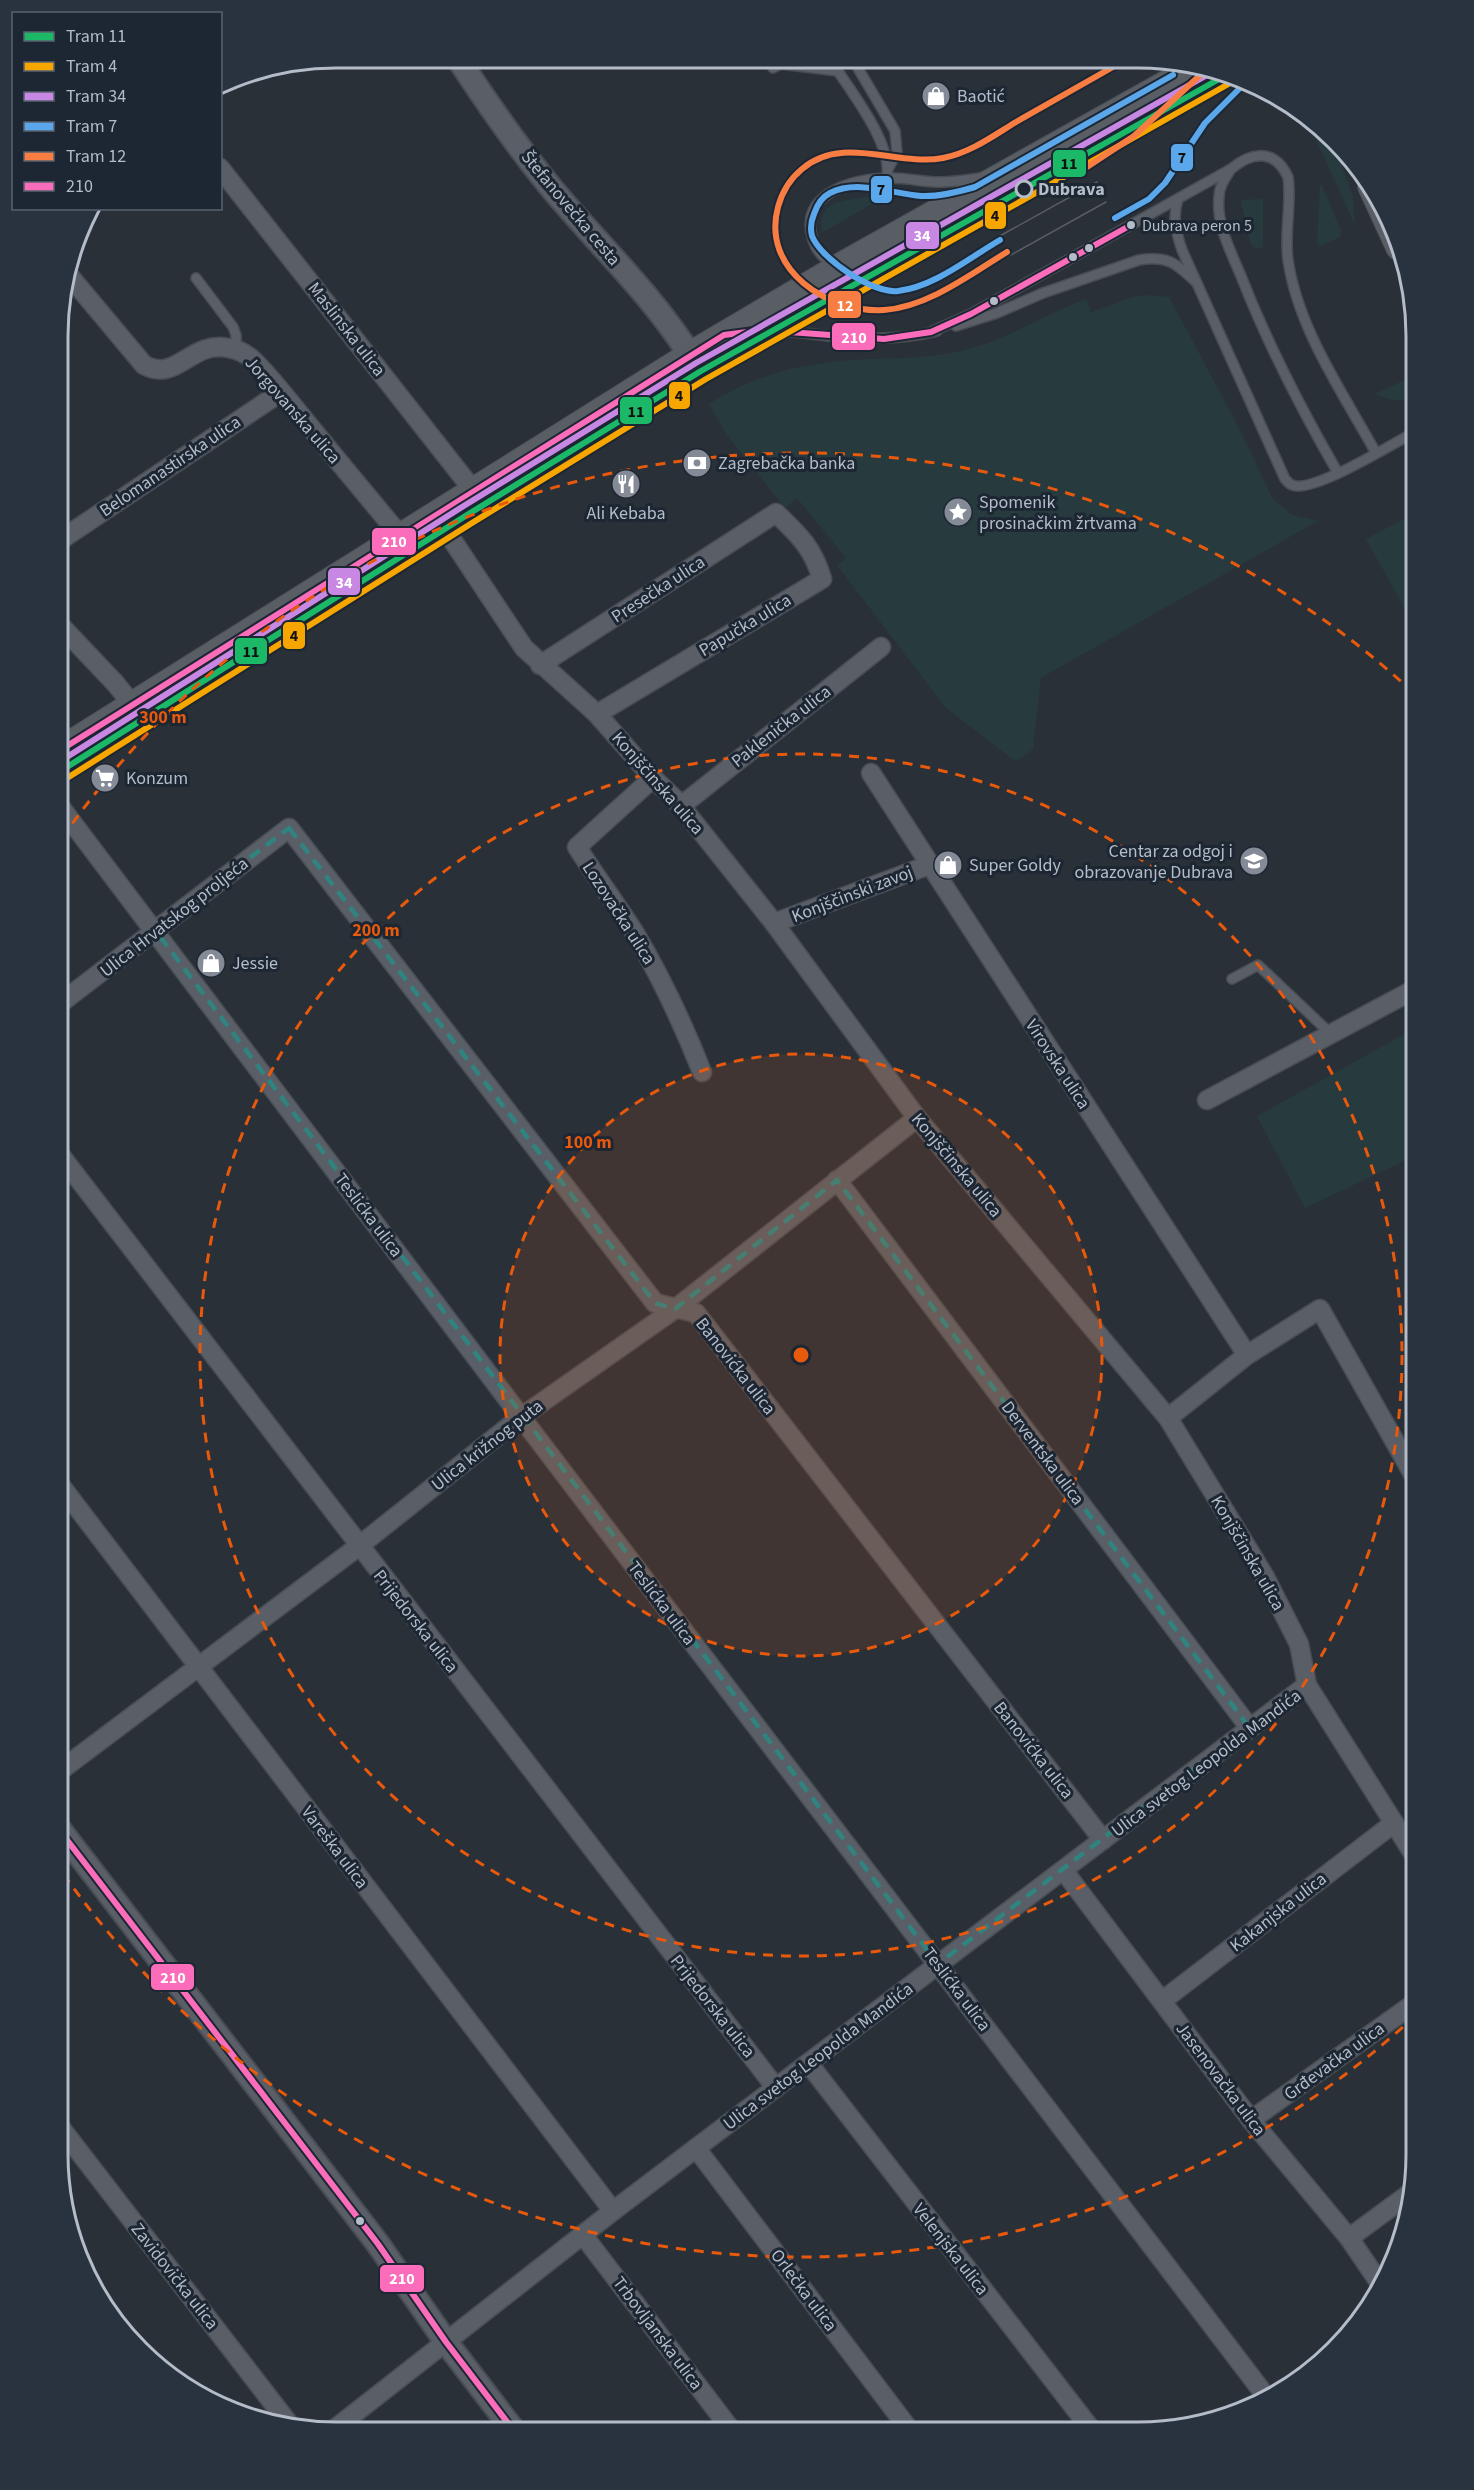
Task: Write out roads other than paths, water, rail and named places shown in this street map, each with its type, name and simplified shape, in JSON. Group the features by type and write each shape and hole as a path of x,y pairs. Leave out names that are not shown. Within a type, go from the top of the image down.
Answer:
{"main road":[{"path":"68,745 690,355 846,263 1187,72"}],"street":[{"name":"Štefanovečka cesta","path":"464,68 499,122 554,190 661,312 690,355"},
{"name":"Maslinska ulica","path":"222,171 472,490"},
{"path":"74,281 144,365 153,370 167,369 201,349 213,346 236,349"},
{"name":"Jorgovanska ulica","path":"236,349 253,360 393,527 404,534"},
{"name":"Belomanastirska ulica","path":"68,535 280,392"},
{"name":"Presečka ulica","path":"540,665 776,513"},
{"name":"Papučka ulica","path":"597,714 822,579 816,560 802,537 776,513"},
{"name":"Konjščinska ulica","path":"435,514 524,648 540,665 597,714 681,806 774,923 917,1119 1168,1418 1265,1577 1299,1644 1307,1685 1406,1842"},
{"path":"68,633 132,704"},
{"name":"Paklenička ulica","path":"681,806 881,647"},
{"name":"Virovska ulica","path":"871,773 1247,1355"},
{"name":"Lozovačka ulica","path":"653,778 577,847 635,934 663,983 702,1072"},
{"name":"Teslićka ulica","path":"68,817 1263,2392"},
{"name":"Ulica Hrvatskog proljeća","path":"68,997 289,828"},
{"name":"Banovićka ulica","path":"289,828 655,1303 696,1313 1103,1840"},
{"name":"Konjščinski zavoj","path":"774,923 929,865"},
{"path":"1207,1100 1406,994"},
{"name":"Ulica križnog puta","path":"68,1765 359,1546 521,1417 675,1309 917,1119"},
{"name":"Prijedorska ulica","path":"68,1165 776,2088"},
{"name":"Derventska ulica","path":"837,1180 1249,1727"},
{"path":"1168,1418 1247,1355 1320,1309 1406,1461"},
{"name":"Vareška ulica","path":"68,1495 613,2211"},
{"name":"Ulica svetog Leopolda Mandića","path":"344,2422 613,2211 1307,1685"},
{"name":"Kakanjska ulica","path":"1162,2001 1394,1823"},
{"path":"68,1840 378,2244 446,2342 507,2422"},
{"name":"Jasenovačka ulica","path":"1064,1871 1251,2120 1349,2238 1376,2278"},
{"name":"Grđevačka ulica","path":"1251,2120 1406,2008"},
{"name":"Velenjska ulica","path":"808,2064 1085,2422"},
{"name":"Zavidovička ulica","path":"68,2137 284,2417"},
{"name":"Orlečka ulica","path":"696,2148 902,2422"},
{"path":"1349,2238 1402,2199"},
{"name":"Trbovljanska ulica","path":"583,2235 725,2422"}],"lane":[{"path":"819,68 838,70 875,130 887,174"},
{"path":"858,68 895,131 897,152 887,174"},
{"path":"1338,473 1283,374 1259,323 1223,230 1219,197 1222,184 1241,160 1254,155 1277,160 1284,166 1290,190 1288,258 1296,293 1320,351 1376,453"},
{"path":"931,332 971,314 1231,170"},
{"path":"846,263 838,264 826,260 814,244 810,230 811,217 816,206 820,200 837,189 887,174 947,182 1000,176"},
{"path":"1178,199 1174,211 1174,227 1285,479 1292,485 1304,486 1338,473 1406,437"},
{"path":"724,335 762,330 884,339 931,332 997,313 1043,292 1154,257 1178,265 1197,283"},
{"name":"Jorgovanska ulica","path":"196,278 233,327 236,335 236,349"},
{"path":"1232,979 1258,965 1331,1034"}],"tram line":[{"name":"12","path":"1007,252 964,279 917,303 884,310 863,309 841,304 821,295 789,268 780,250 775,230 778,207 784,191 794,177 818,159 835,154 853,153 925,160 953,156 981,143 1111,68"},
{"name":"7","path":"1000,240 938,278 898,291 875,287 837,264 817,245 812,236 811,225 822,199 841,189 863,187 928,196 975,187 1173,75"},
{"name":"12","path":"1087,167 1134,136 1200,75"},
{"name":"34","path":"68,756 462,507 696,363 1205,76"},
{"name":"11","path":"68,766 467,515 701,371 1218,80"},
{"name":"4","path":"68,777 472,523 706,379 1229,84"},
{"name":"7","path":"1115,218 1149,199 1165,183 1205,123 1240,88"},
{"path":"998,237 1097,182"},
{"path":"1009,256 1106,202"}],"place":[{"name":"Baotić","path":"936,96"},
{"name":"Dubrava","path":"1024,189"},
{"name":"Dubrava peron 5","path":"1131,225"},
{"name":"Zagrebačka banka","path":"697,463"},
{"name":"Ali Kebaba","path":"626,484"},
{"name":"Spomenik prosinačkim žrtvama","path":"958,512"},
{"name":"Konzum","path":"105,778"},
{"name":"Centar za odgoj i obrazovanje Dubrava","path":"1254,861"},
{"name":"Super Goldy","path":"948,865"},
{"name":"Jessie","path":"211,963"}]}
